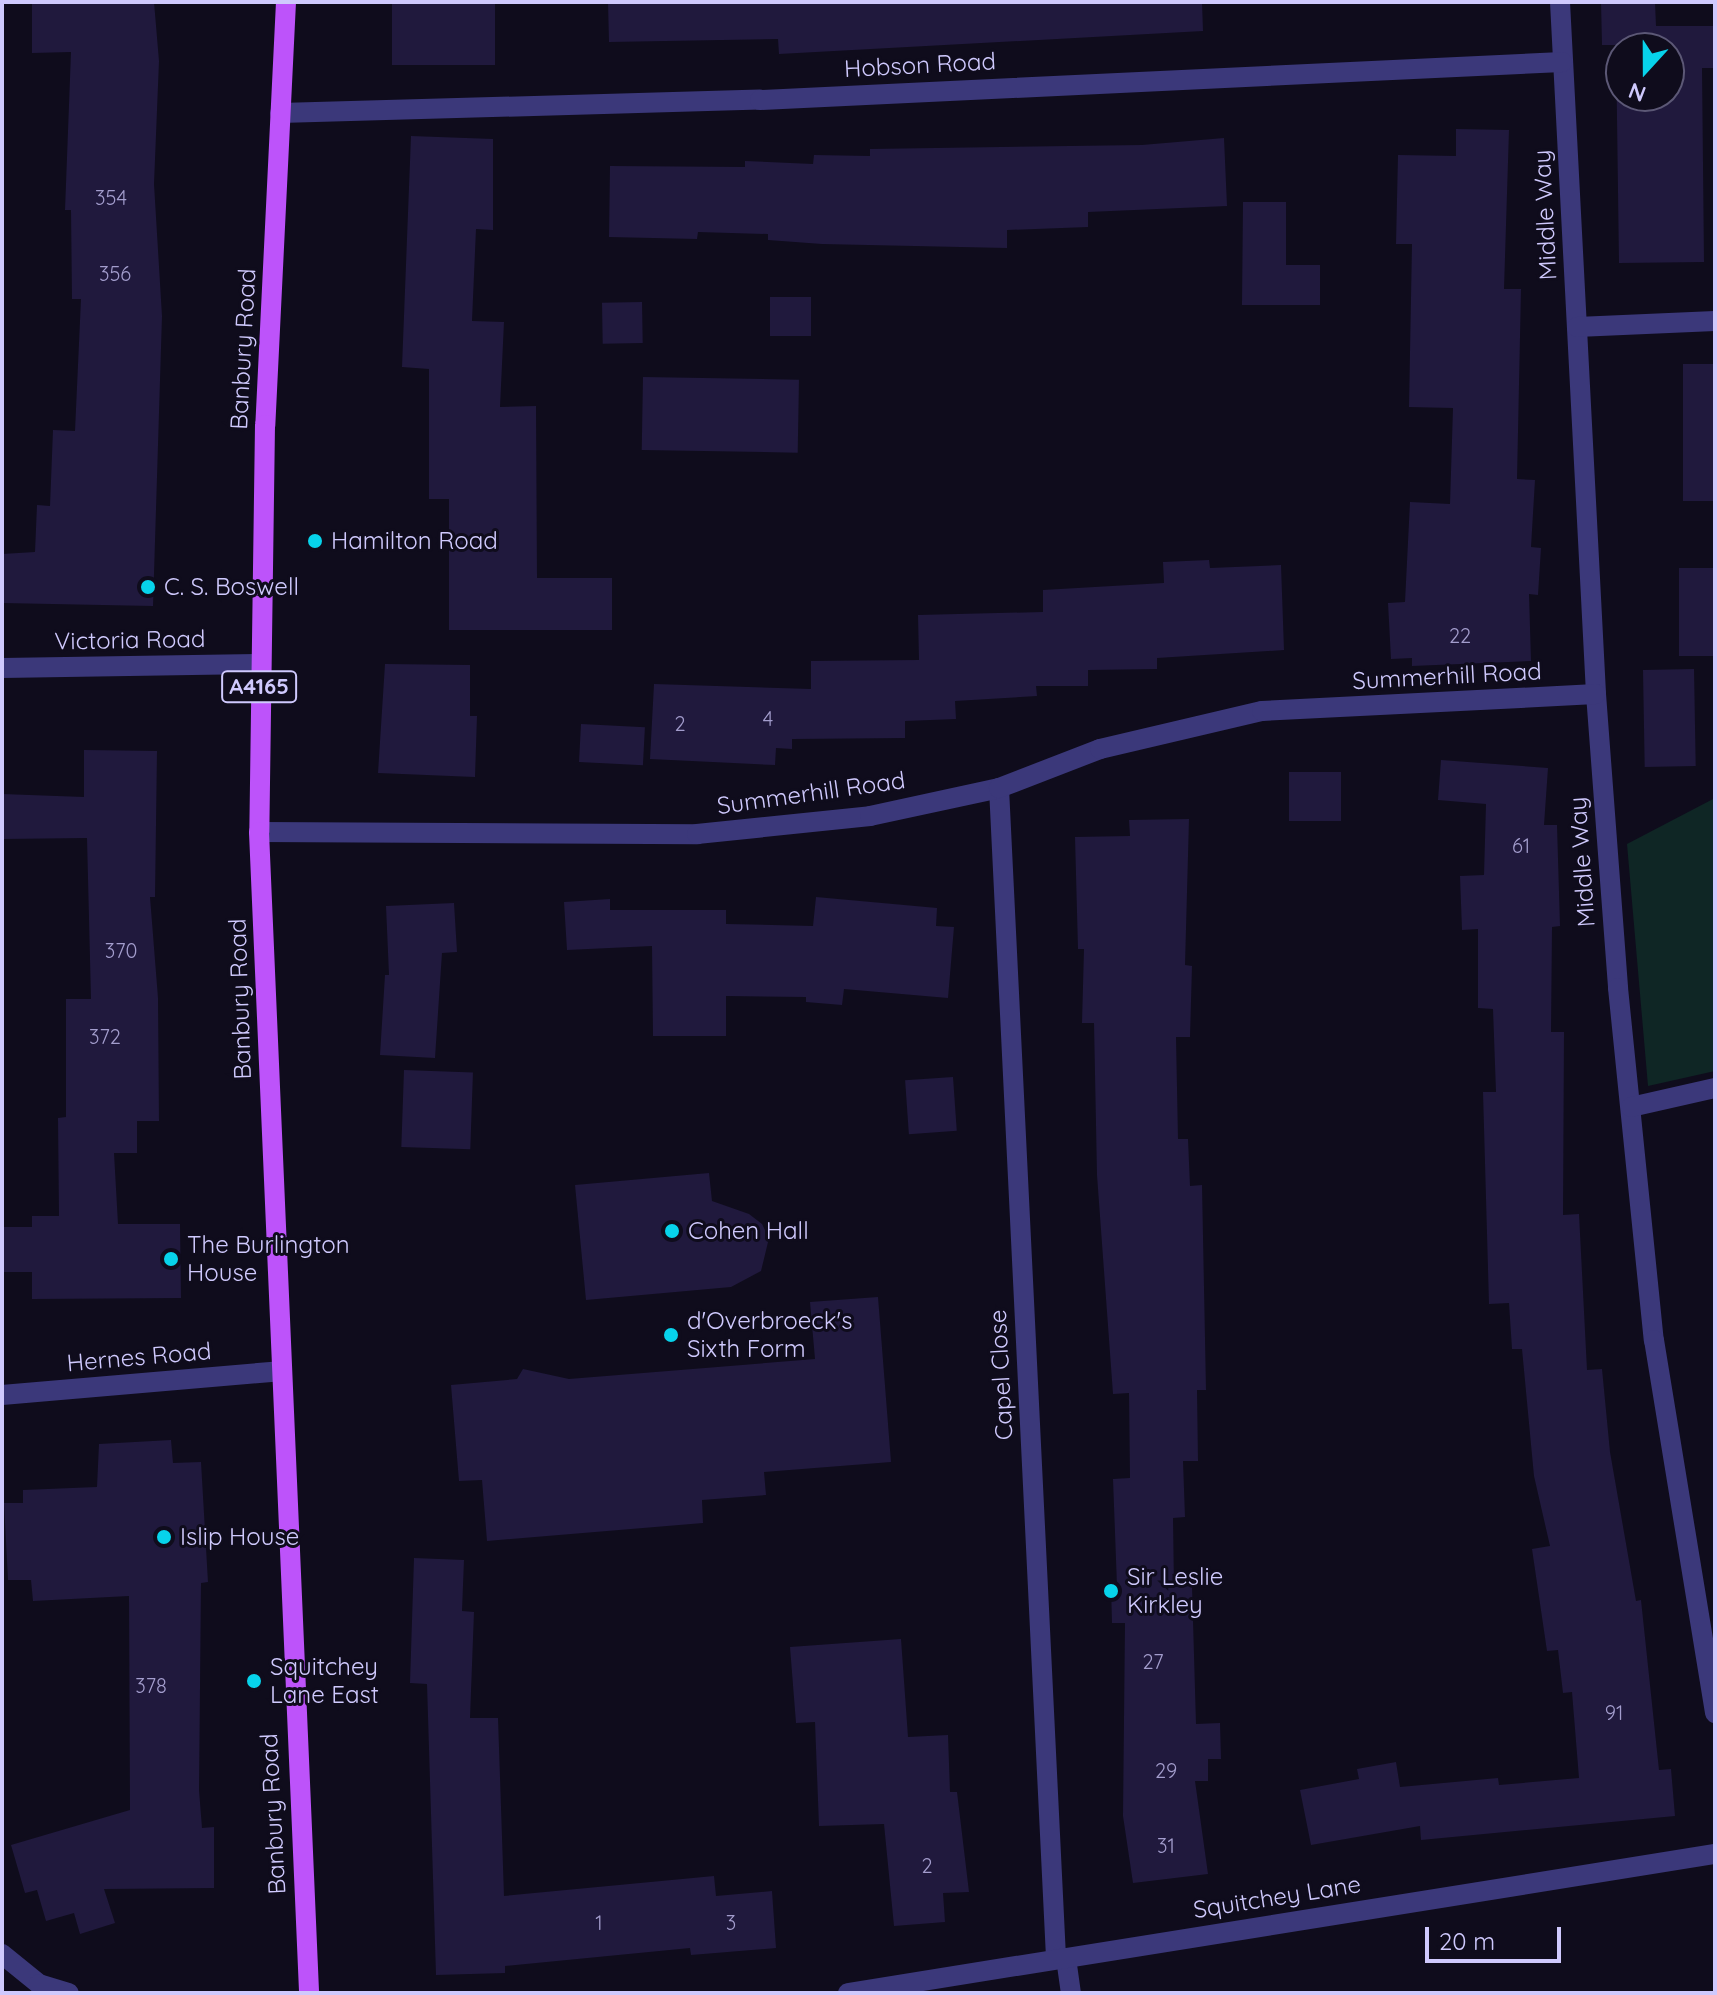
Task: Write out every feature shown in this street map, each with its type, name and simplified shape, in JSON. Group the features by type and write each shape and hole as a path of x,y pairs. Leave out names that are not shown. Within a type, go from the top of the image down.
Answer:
{"main road":[{"name":"Banbury Road","path":"286,2 259,664 259,832 309,1993"}],"street":[{"name":"Middle Way","path":"1560,2 1596,694 1631,1107 1654,1340 1715,1713"},
{"name":"Hobson Road","path":"280,113 746,101 1562,62"},
{"path":"1577,327 1715,321"},
{"name":"Victoria Road","path":"2,668 259,664"},
{"name":"Summerhill Road","path":"259,832 697,834 870,816 999,788 1100,749 1262,711 1596,694"},
{"name":"Capel Close","path":"999,788 1061,1958 1071,1993"},
{"path":"1631,1107 1715,1088"},
{"name":"Hernes Road","path":"2,1395 280,1371"},
{"name":"Squitchey Lane","path":"848,1993 1715,1854"},
{"path":"2,1954 39,1984 69,1993"}],"green space":[{"path":"1715,798 1715,1071 1648,1086 1627,844"}],"building":[{"path":"32,2 154,2 159,61 154,184 162,316 153,606 2,603 2,554 35,552 37,505 50,506 53,430 75,431 81,299 72,299 71,210 65,210 71,52 32,53"},
{"path":"392,2 495,2 495,65 392,65"},
{"path":"608,2 1202,2 1203,31 779,54 778,39 609,42"},
{"path":"1601,2 1655,2 1656,26 1715,26 1715,68 1702,68 1704,262 1619,263 1617,112 1685,112 1685,32 1605,32 1605,45 1602,45"},
{"path":"1456,129 1509,130 1504,289 1521,289 1517,479 1535,480 1531,547 1541,548 1538,595 1529,594 1531,661 1412,666 1412,658 1391,659 1388,603 1405,602 1410,502 1450,504 1453,408 1409,407 1412,244 1396,244 1398,155 1456,156"},
{"path":"411,136 493,139 493,230 476,229 472,321 504,322 500,407 536,406 537,578 612,578 612,630 449,630 449,499 429,499 429,369 402,367"},
{"path":"1224,138 1227,206 1088,212 1088,227 1007,230 1007,248 822,244 768,240 768,234 698,232 697,239 609,237 610,166 745,167 745,161 813,164 814,155 870,156 870,149 1142,145"},
{"path":"1243,202 1286,202 1286,265 1320,265 1320,305 1242,305"},
{"path":"770,297 811,297 811,336 770,336"},
{"path":"642,302 643,343 603,344 602,303"},
{"path":"1683,364 1715,364 1715,501 1683,501"},
{"path":"643,377 799,380 798,453 642,450"},
{"path":"1209,560 1210,568 1281,565 1284,650 1157,658 1157,669 1088,670 1088,686 1036,686 1037,696 955,701 956,719 905,721 905,738 792,739 792,749 776,748 775,765 650,759 654,684 811,689 811,661 919,660 918,615 1043,612 1043,590 1164,583 1163,562"},
{"path":"1679,568 1715,568 1715,656 1679,656"},
{"path":"385,664 470,665 470,716 477,716 475,777 378,773"},
{"path":"1694,669 1696,766 1645,767 1643,670"},
{"path":"581,724 645,727 643,765 579,762"},
{"path":"84,750 157,751 155,897 150,897 158,998 159,1121 137,1121 137,1153 114,1153 118,1224 180,1224 181,1298 32,1299 32,1272 2,1272 2,1227 32,1227 32,1216 59,1216 58,1118 66,1117 66,999 91,999 87,838 2,839 2,794 84,797"},
{"path":"1441,760 1548,768 1544,825 1557,825 1560,926 1552,927 1551,1032 1564,1032 1563,1215 1579,1214 1587,1370 1602,1369 1610,1452 1636,1601 1641,1600 1659,1770 1671,1769 1675,1816 1421,1840 1420,1826 1311,1845 1300,1790 1359,1779 1357,1769 1396,1762 1400,1787 1498,1778 1499,1785 1579,1778 1572,1692 1563,1693 1558,1650 1547,1651 1532,1549 1550,1546 1534,1476 1522,1349 1512,1349 1509,1303 1489,1304 1483,1092 1496,1092 1493,1009 1478,1008 1478,929 1462,930 1460,876 1484,875 1486,804 1438,800"},
{"path":"1289,772 1341,772 1341,821 1289,821"},
{"path":"1189,819 1185,965 1192,966 1190,1037 1176,1037 1178,1139 1188,1139 1190,1186 1202,1185 1206,1390 1197,1390 1198,1461 1183,1461 1185,1517 1173,1518 1174,1587 1192,1586 1196,1724 1220,1723 1221,1759 1208,1759 1208,1781 1195,1781 1208,1874 1133,1883 1123,1816 1125,1623 1112,1623 1111,1586 1117,1586 1113,1479 1130,1478 1129,1393 1113,1394 1097,1175 1094,1023 1082,1023 1084,949 1078,949 1075,837 1130,836 1129,820"},
{"path":"816,897 937,908 936,926 954,927 948,998 844,989 842,1005 806,1002 806,997 726,996 726,1036 653,1036 652,946 567,950 564,902 610,899 610,910 726,910 726,924 813,926"},
{"path":"454,903 457,952 442,953 435,1058 380,1055 385,975 389,975 386,906"},
{"path":"404,1070 473,1072 470,1149 401,1147"},
{"path":"953,1077 957,1131 909,1134 905,1080"},
{"name":"Cohen Hall","path":"709,1173 712,1201 749,1214 762,1224 769,1238 761,1271 731,1287 586,1300 575,1185"},
{"path":"878,1297 891,1462 764,1472 766,1495 702,1500 703,1523 487,1541 482,1480 459,1481 451,1385 517,1379 523,1369 569,1379 815,1359 810,1302"},
{"path":"171,1440 173,1463 201,1462 208,1582 201,1583 199,1790 202,1828 214,1827 214,1888 104,1889 115,1923 80,1934 74,1913 46,1921 37,1890 25,1893 11,1845 130,1810 129,1596 33,1601 31,1580 8,1580 4,1503 23,1503 23,1490 97,1487 99,1444"},
{"path":"414,1558 464,1560 462,1611 474,1612 470,1718 498,1718 504,1896 714,1876 716,1896 772,1891 776,1948 691,1955 690,1948 505,1966 505,1973 436,1975 427,1684 410,1683"},
{"path":"901,1639 908,1737 948,1735 950,1792 957,1792 969,1892 943,1893 945,1922 894,1926 884,1824 819,1826 815,1722 796,1723 790,1647"}],"place":[{"name":"Hamilton Road","path":"315,541"},
{"name":"C. S. Boswell","path":"148,587"},
{"name":"Cohen Hall","path":"672,1231"},
{"name":"The Burlington House","path":"171,1259"},
{"name":"d'Overbroeck's Sixth Form","path":"671,1335"},
{"name":"Islip House","path":"164,1537"},
{"name":"Sir Leslie Kirkley","path":"1111,1591"},
{"name":"Squitchey Lane East","path":"254,1681"}]}
